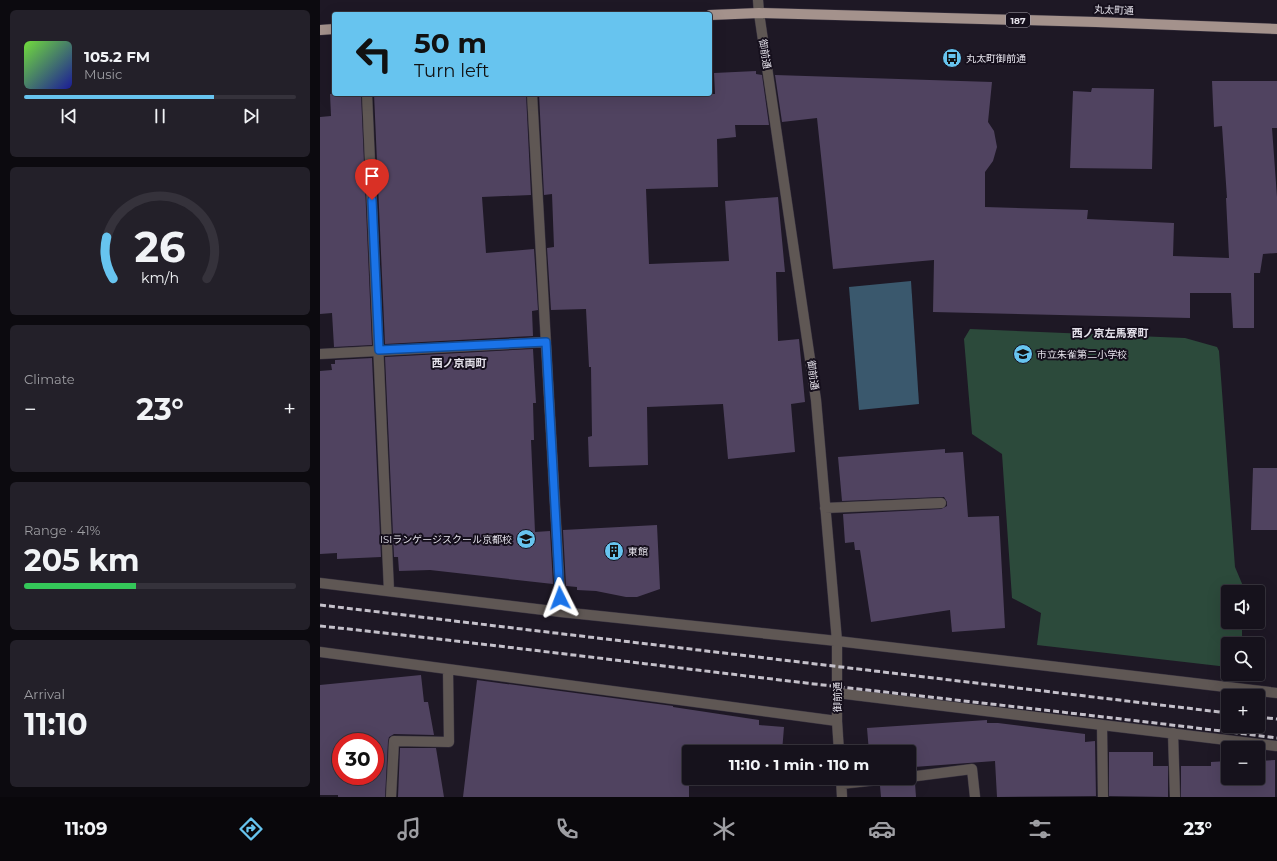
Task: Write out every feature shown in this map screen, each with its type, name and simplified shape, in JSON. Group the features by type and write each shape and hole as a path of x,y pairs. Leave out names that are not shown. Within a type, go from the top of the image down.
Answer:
{"main road":[{"name":"丸太町通","path":"712,15 759,13 1096,22 1277,29"},
{"path":"320,30 332,29"}],"street":[{"name":"御前通","path":"758,0 816,400 837,641 839,745"},
{"path":"367,96 389,591"},
{"path":"532,96 561,612"},
{"path":"320,354 546,342"},
{"path":"826,508 941,503"},
{"path":"320,583 561,612 837,641 1277,693"},
{"path":"320,652 837,721"},
{"path":"391,797 394,741 449,742 448,669"},
{"path":"837,694 1276,746"},
{"path":"1102,725 1103,797"},
{"path":"1173,733 1175,797"},
{"path":"916,775 972,769 975,797"},
{"path":"841,785 842,797"}],"green space":[{"path":"970,329 1185,338 1217,347 1219,351 1235,567 1243,585 1221,585 1221,629 1242,629 1242,637 1221,637 1221,666 1037,645 1041,613 1012,598 1002,454 972,434 964,339"}],"water":[{"path":"911,281 919,404 859,410 849,287"}],"building":[{"path":"756,71 756,74 762,75 769,125 735,125 736,137 717,139 718,187 646,189 649,264 729,261 725,201 778,197 785,272 776,272 778,341 799,339 805,402 791,404 795,452 728,459 723,404 647,407 648,465 589,467 588,437 592,436 591,367 589,367 586,309 551,310 547,248 554,247 552,194 544,195 539,96 712,96 712,94 715,94 714,73"},
{"path":"775,75 992,82 988,122 994,131 997,147 993,161 985,172 985,207 1088,210 1087,219 1174,223 1173,256 1229,258 1222,126 1214,127 1212,81 1277,81 1277,128 1272,128 1277,197 1277,253 1263,254 1260,273 1254,273 1254,328 1233,328 1231,293 1190,293 1190,318 933,312 934,260 833,269 817,118 782,122"},
{"path":"1092,88 1154,89 1152,169 1070,168 1073,91 1091,92"},
{"path":"330,94 332,94 332,96 361,96 372,345 334,347 332,313 320,314 320,117 331,116"},
{"path":"374,96 526,96 531,195 482,197 486,253 534,249 538,310 532,311 533,336 385,344"},
{"path":"533,349 536,403 533,403 534,440 531,440 535,532 550,531 553,584 430,570 399,571 398,557 394,557 385,357"},
{"path":"372,358 381,557 337,559 337,553 320,554 320,371 332,370 331,364 335,364 335,360"},
{"path":"945,449 945,453 963,452 968,517 999,516 1005,628 952,632 950,610 871,622 860,550 855,550 854,542 845,543 843,514 941,509 947,506 947,502 944,497 842,501 838,457"},
{"path":"1253,468 1277,468 1277,530 1251,530"},
{"name":"東館","path":"657,525 660,589 637,597 626,597 596,591 577,590 577,587 566,586 563,530"},
{"path":"421,675 424,702 428,702 434,735 394,734 389,737 385,797 338,797 338,795 320,795 320,685"},
{"path":"477,680 673,706 759,720 759,725 784,727 783,745 682,745 682,785 689,785 689,797 463,797"},
{"path":"987,720 987,723 998,723 1085,734 1085,742 1095,741 1096,796 997,797 995,761 916,767 916,745 868,745 867,728"},
{"path":"400,748 436,748 444,797 398,797"},
{"path":"1109,752 1153,752 1153,766 1168,766 1168,797 1109,796"},
{"path":"1275,760 1275,797 1181,797 1181,766 1211,766 1211,762 1221,761 1221,785 1265,785 1265,761"},
{"path":"915,785 916,797 881,797 880,786"}],"railway":[{"path":"320,605 1221,712"},
{"path":"320,626 502,646 1277,738"},
{"path":"1265,718 1277,719"}],"place":[{"name":"丸太町御前通","path":"952,58"},
{"name":"市立朱雀第二小学校","path":"1023,354"},
{"name":"ISIランゲージスクール京都校","path":"526,539"},
{"name":"東館","path":"614,551"}],"district":[{"name":"西ノ京左馬寮町","path":"1110,333"},
{"name":"西ノ京両町","path":"459,363"}],"route":[{"path":"372,200 379,350 546,342 560,598"}]}
